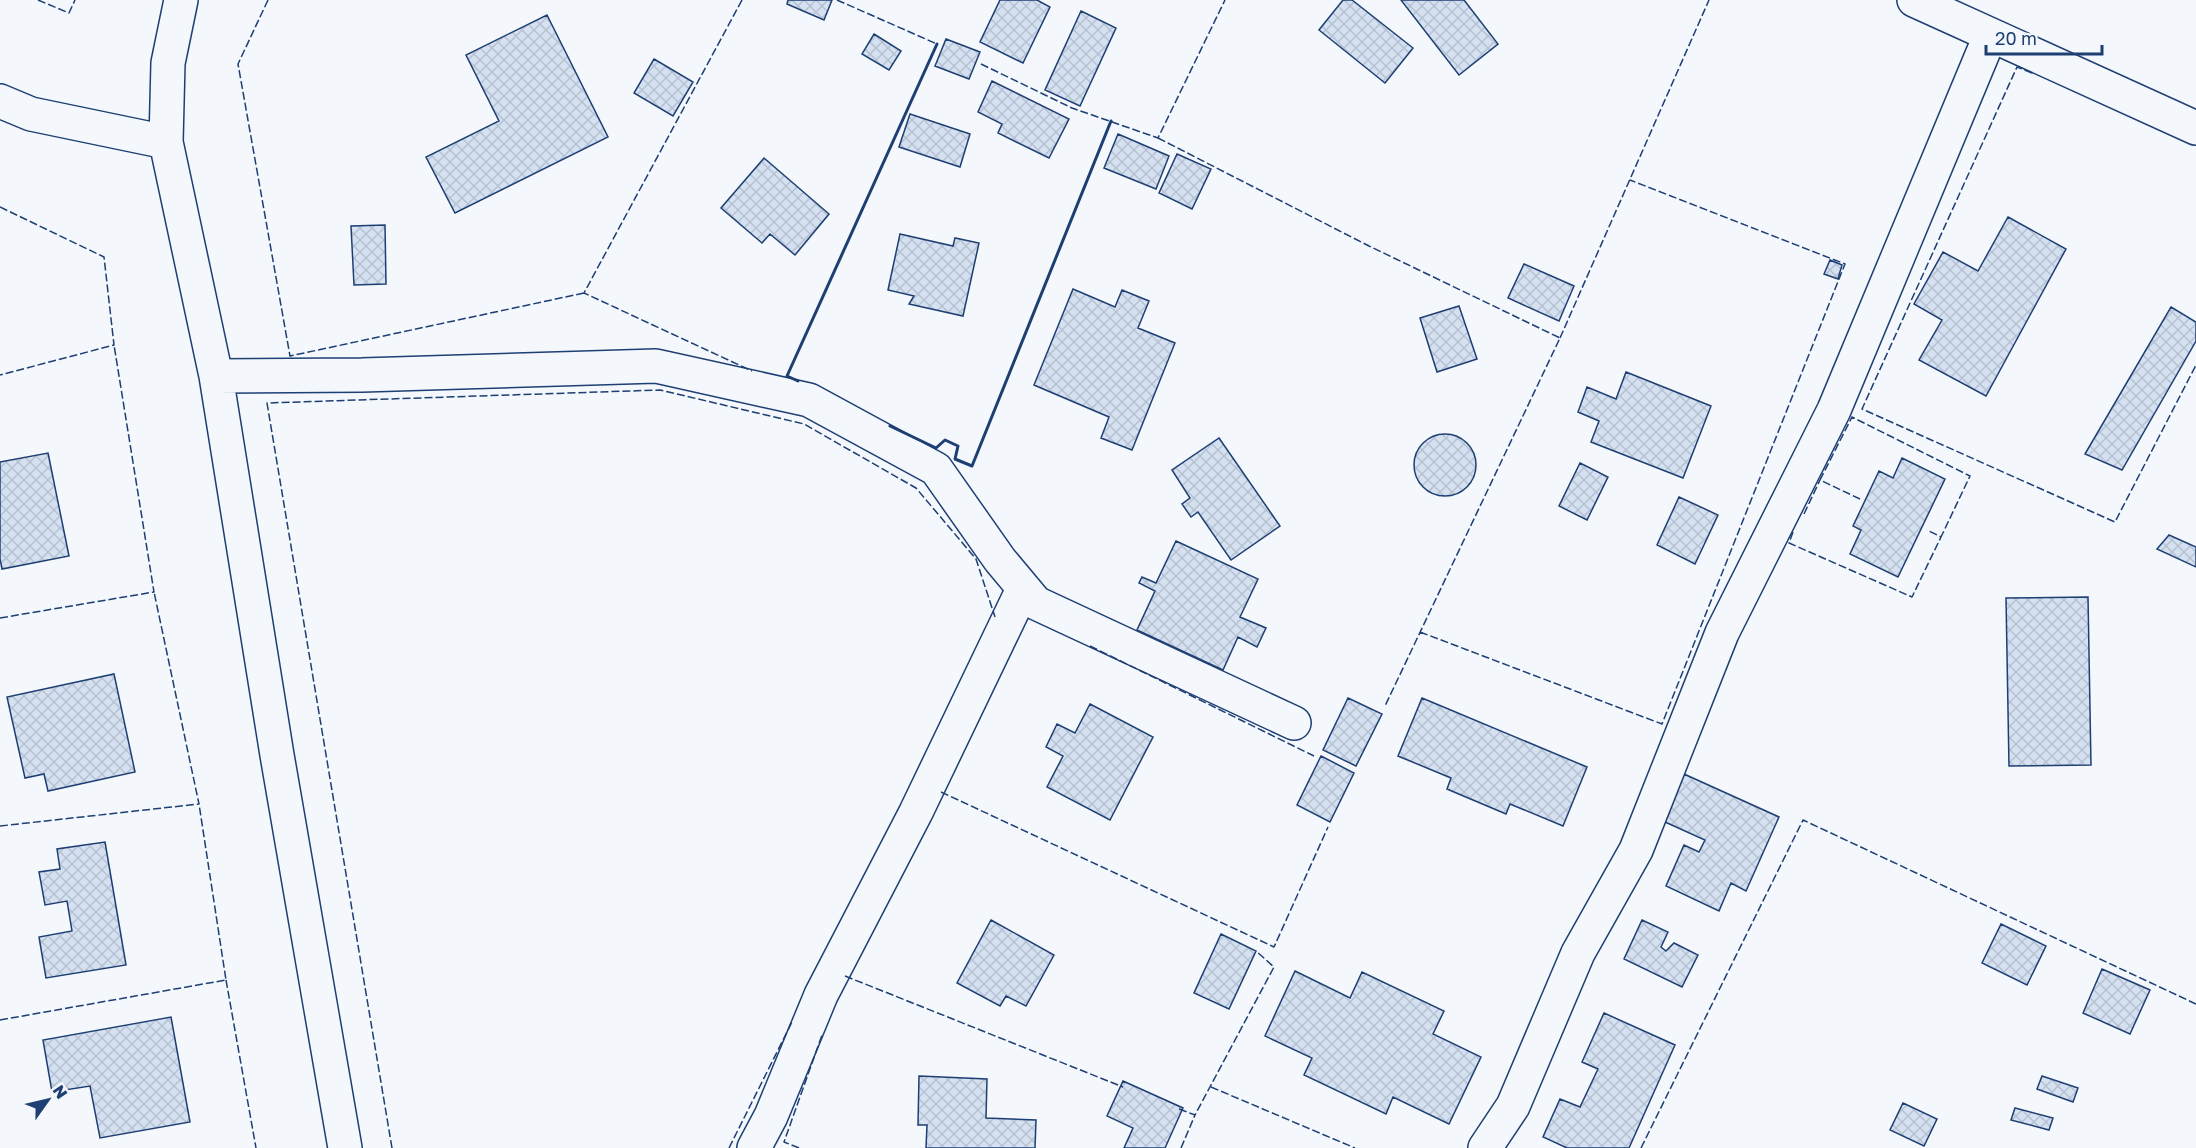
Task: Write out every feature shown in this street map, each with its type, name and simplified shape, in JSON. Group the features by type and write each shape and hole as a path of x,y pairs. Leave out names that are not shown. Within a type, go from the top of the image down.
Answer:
{"street":[{"path":"181,0 168,63 166,142 216,376 277,755 345,1148"},
{"path":"1914,0 2196,128"},
{"path":"1485,1148 1513,1106 1578,953 1636,850 1722,633 1834,410 1990,36"},
{"path":"0,101 31,114 166,142"},
{"path":"216,376 362,375 656,366 809,400 936,469 1000,560 1036,603 1294,723"},
{"path":"754,1148 771,1116 821,995 916,812 1023,589"}],"building":[{"path":"788,0 832,0 824,20 787,4"},
{"path":"1000,0 1037,0 1050,7 1023,63 980,42"},
{"path":"1343,0 1352,0 1413,48 1385,83 1319,30"},
{"path":"1401,0 1464,0 1498,44 1459,75"},
{"path":"1081,11 1116,28 1080,106 1045,90"},
{"path":"547,15 608,137 455,213 426,157 499,121 466,55"},
{"path":"874,34 901,51 889,70 862,54"},
{"path":"946,39 980,52 969,79 935,66"},
{"path":"654,59 693,82 673,116 634,93"},
{"path":"992,81 1069,119 1049,158 998,133 1002,124 978,112"},
{"path":"910,114 970,134 960,167 899,147"},
{"path":"1118,134 1169,156 1156,189 1104,168"},
{"path":"1177,154 1211,169 1192,209 1159,193"},
{"path":"764,158 829,214 795,255 770,234 762,243 721,208"},
{"path":"2008,217 2066,249 1986,396 1919,360 1942,320 1914,304 1943,252 1978,271"},
{"path":"385,225 386,284 354,285 351,226"},
{"path":"900,234 953,246 955,238 979,243 963,316 909,304 914,296 888,290"},
{"path":"1830,260 1842,265 1838,279 1824,274"},
{"path":"1524,264 1574,286 1559,321 1508,298"},
{"path":"1073,289 1115,307 1122,290 1149,301 1138,328 1175,343 1132,450 1101,438 1109,417 1034,385"},
{"path":"1459,306 1477,359 1437,372 1420,318"},
{"path":"2171,307 2196,322 2196,341 2122,470 2085,454"},
{"path":"1626,372 1711,406 1683,478 1591,442 1599,421 1578,412 1587,387 1616,399"},
{"path":"1445,434 1457,436 1467,443 1474,453 1476,465 1474,477 1467,487 1457,494 1445,496 1433,494 1423,487 1416,477 1414,465 1416,453 1423,443 1433,436"},
{"path":"1219,438 1280,526 1231,560 1198,512 1191,517 1182,504 1190,498 1172,470"},
{"path":"48,453 69,556 2,569 0,559 0,462"},
{"path":"1902,458 1945,479 1898,577 1850,554 1861,530 1853,526 1879,471 1893,478"},
{"path":"1580,463 1608,477 1587,520 1559,506"},
{"path":"1679,497 1718,515 1695,564 1657,545"},
{"path":"2169,535 2196,547 2196,567 2157,549"},
{"path":"1176,541 1258,579 1240,617 1266,628 1257,647 1238,637 1223,670 1137,630 1155,591 1139,583 1142,577 1156,583"},
{"path":"2088,597 2091,765 2009,766 2006,598"},
{"path":"114,674 135,772 48,791 44,774 25,778 7,697"},
{"path":"1348,698 1382,714 1356,766 1323,750"},
{"path":"1422,698 1587,767 1563,826 1510,804 1506,814 1447,789 1451,778 1398,756"},
{"path":"1090,704 1153,737 1110,820 1047,787 1063,756 1046,747 1057,724 1075,733"},
{"path":"1321,756 1354,773 1330,822 1297,805"},
{"path":"1684,774 1779,817 1746,891 1731,883 1719,911 1666,886 1684,845 1699,852 1705,840 1663,821"},
{"path":"105,842 126,965 46,978 39,937 72,931 67,901 45,905 39,872 60,869 57,849"},
{"path":"991,920 1054,955 1026,1006 1006,996 1000,1006 957,983"},
{"path":"1642,920 1668,932 1661,947 1666,951 1674,943 1698,955 1682,987 1624,959"},
{"path":"2001,924 2046,946 2027,985 1982,963"},
{"path":"1221,934 1256,951 1229,1009 1194,993"},
{"path":"2102,969 2150,990 2130,1034 2083,1013"},
{"path":"1295,971 1350,998 1362,972 1444,1011 1433,1034 1481,1057 1449,1124 1393,1097 1386,1114 1304,1075 1312,1058 1265,1036"},
{"path":"1604,1013 1675,1045 1629,1148 1567,1148 1543,1137 1560,1099 1580,1107 1598,1069 1582,1062"},
{"path":"171,1017 190,1122 100,1138 90,1086 52,1092 43,1040"},
{"path":"919,1076 987,1079 986,1118 1036,1120 1035,1148 926,1148 927,1125 918,1125"},
{"path":"2042,1076 2078,1088 2073,1102 2037,1089"},
{"path":"1123,1081 1183,1108 1165,1148 1124,1148 1133,1128 1107,1116"},
{"path":"1903,1103 1937,1119 1924,1146 1890,1130"},
{"path":"2015,1108 2053,1118 2049,1130 2011,1120"}],"fence":[{"path":"38,0 69,13 75,0"},
{"path":"268,0 238,64 290,356 584,293"},
{"path":"742,0 584,293 752,371"},
{"path":"837,0 937,44"},
{"path":"981,64 1072,108 1158,138 1225,0"},
{"path":"1560,338 1709,0"},
{"path":"2032,73 2017,67 1862,409 2115,522 2196,365"},
{"path":"1158,138 1369,246 1560,338 1385,706"},
{"path":"1420,632 1662,724 1845,264 1630,180"},
{"path":"0,207 104,257 114,345 0,375"},
{"path":"0,618 154,592 114,345"},
{"path":"392,1148 267,403 660,390 804,424 916,488 976,559 995,617"},
{"path":"1860,499 1820,480 1852,417 1970,476 1941,537 1927,530"},
{"path":"1804,514 1820,480"},
{"path":"1793,532 1789,543 1912,597 1941,537"},
{"path":"0,826 199,804 154,592"},
{"path":"1090,646 1314,756"},
{"path":"941,792 1274,947 1328,827"},
{"path":"0,1020 226,980 199,804"},
{"path":"1641,1148 1803,820 2196,1004"},
{"path":"1179,1109 1195,1115 1274,967 1256,951"},
{"path":"845,976 1123,1087"},
{"path":"226,980 256,1148"},
{"path":"729,1148 792,1022"},
{"path":"799,1148 784,1142 822,1035"},
{"path":"1211,1087 1355,1148"},
{"path":"1181,1148 1195,1115"}],"wall":[{"path":"798,381 787,376 937,44"},
{"path":"890,426 936,448 945,440 958,446 955,459 972,466 1111,121"}]}
